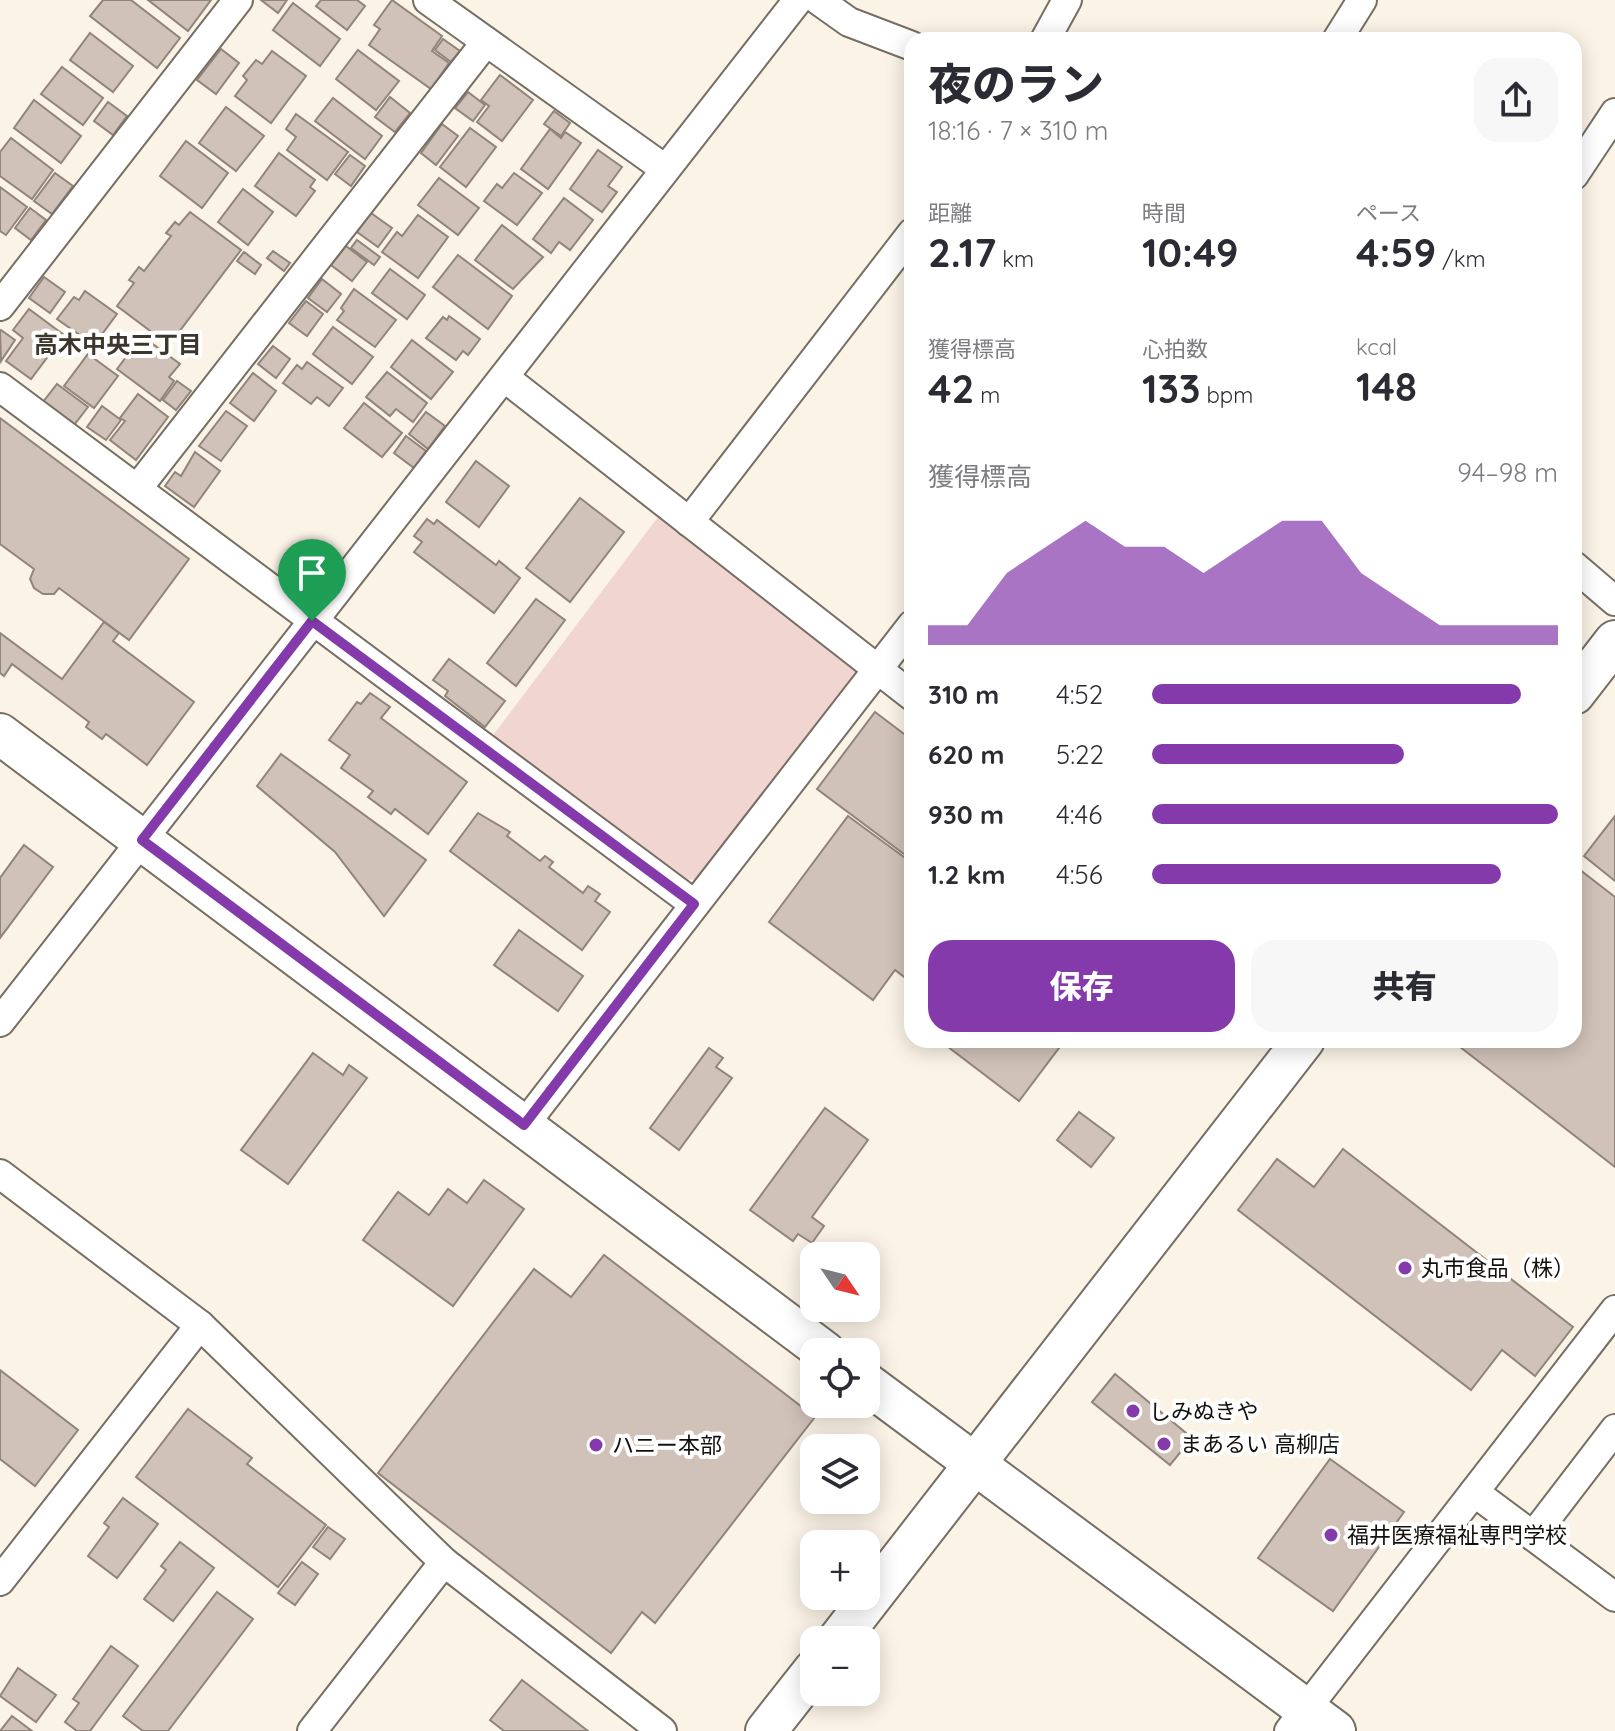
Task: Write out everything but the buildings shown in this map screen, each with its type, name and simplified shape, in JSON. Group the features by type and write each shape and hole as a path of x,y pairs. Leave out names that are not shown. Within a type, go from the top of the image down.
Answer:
{"street":[{"path":"0,306 238,0"},
{"path":"428,0 665,169"},
{"path":"0,1022 798,0"},
{"path":"818,0 849,22 904,43"},
{"path":"1049,32 1067,0"},
{"path":"1342,32 1362,0"},
{"path":"137,489 486,42"},
{"path":"1582,163 1615,113"},
{"path":"689,522 904,243"},
{"path":"504,377 904,690"},
{"path":"0,387 694,904"},
{"path":"1582,573 1615,601"},
{"path":"524,1125 904,635"},
{"path":"1582,684 1615,641"},
{"path":"0,734 806,1338"},
{"path":"849,1626 1298,1048"},
{"path":"0,1174 200,1325 444,1562 662,1731"},
{"path":"880,1394 1310,1724 1474,1492 1615,1310"},
{"path":"0,1581 200,1325"},
{"path":"1533,1536 1615,1429"},
{"path":"1474,1492 1615,1597"},
{"path":"312,1731 444,1562"},
{"path":"766,1731 800,1688"}],"shaded area":[{"path":"658,517 857,670 698,879 682,880 491,738"}],"place":[{"name":"丸市食品（株）","path":"1405,1268"},
{"name":"しみぬきや","path":"1133,1411"},
{"name":"まあるい 高柳店","path":"1164,1444"},
{"name":"ハニー本部","path":"596,1445"},
{"name":"福井医療福祉専門学校","path":"1331,1535"}],"district":[{"name":"高木中央三丁目","path":"118,344"}],"route":[{"path":"312,621 694,904 524,1125 142,840 312,621"}]}
